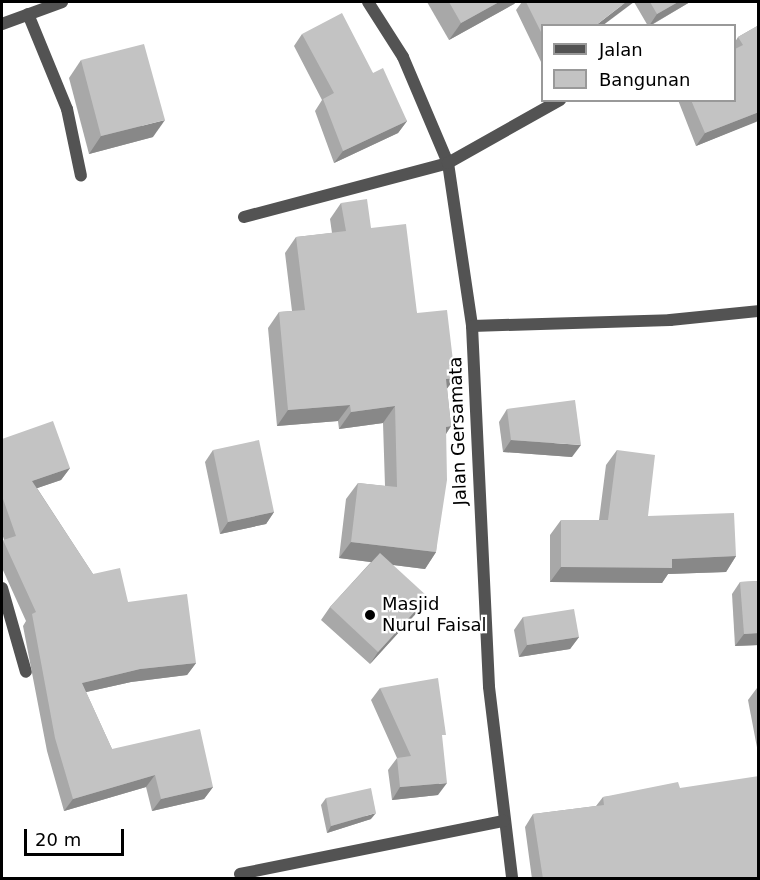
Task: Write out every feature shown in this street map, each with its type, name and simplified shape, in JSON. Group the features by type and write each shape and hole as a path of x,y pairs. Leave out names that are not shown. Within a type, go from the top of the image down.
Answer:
{"street":[{"path":"2,24 62,2"},
{"name":"Jalan Gersamata","path":"368,2 403,57 448,163 472,326 489,687 512,879"},
{"path":"28,14 67,109 81,176"},
{"path":"244,217 448,163 556,102"},
{"path":"472,326 670,320 759,311"},
{"path":"2,588 26,672"},
{"path":"240,874 504,821"}],"building":[{"path":"449,2 499,2 461,23"},
{"path":"526,2 626,2 598,24 541,24 541,32"},
{"path":"650,2 678,2 657,14"},
{"path":"342,13 373,73 383,68 407,121 343,151 323,99 334,93 302,34"},
{"path":"759,25 759,112 705,133 692,102 736,102 736,48 743,45 738,37"},
{"path":"144,44 165,120 101,136 81,60"},
{"path":"367,199 371,228 406,224 417,313 447,310 455,378 446,379 451,426 446,427 447,480 436,552 351,542 358,483 397,487 395,406 351,412 350,405 288,410 279,312 305,310 296,237 346,231 341,203"},
{"path":"575,400 581,445 511,440 507,409"},
{"path":"53,421 70,468 32,481 93,574 120,568 128,602 187,594 196,663 140,669 82,683 112,749 200,729 213,787 161,799 155,775 73,799 55,738 32,614 36,612 3,540 16,536 2,496 2,439"},
{"path":"259,440 274,512 228,522 213,450"},
{"path":"617,450 655,455 648,516 734,513 736,556 672,559 672,568 561,567 561,520 608,520"},
{"name":"Masjid Nurul Faisal","path":"380,553 428,597 378,652 330,607"},
{"path":"759,581 759,633 744,634 740,582"},
{"path":"574,609 579,637 527,645 523,617"},
{"path":"438,678 446,735 442,735 447,783 400,787 397,758 411,756 380,688"},
{"path":"759,776 759,879 543,879 533,814 604,805 603,797 678,782 680,788"},
{"path":"371,788 376,813 331,826 326,798"}],"place":[{"name":"Masjid Nurul Faisal","path":"370,615"}]}
